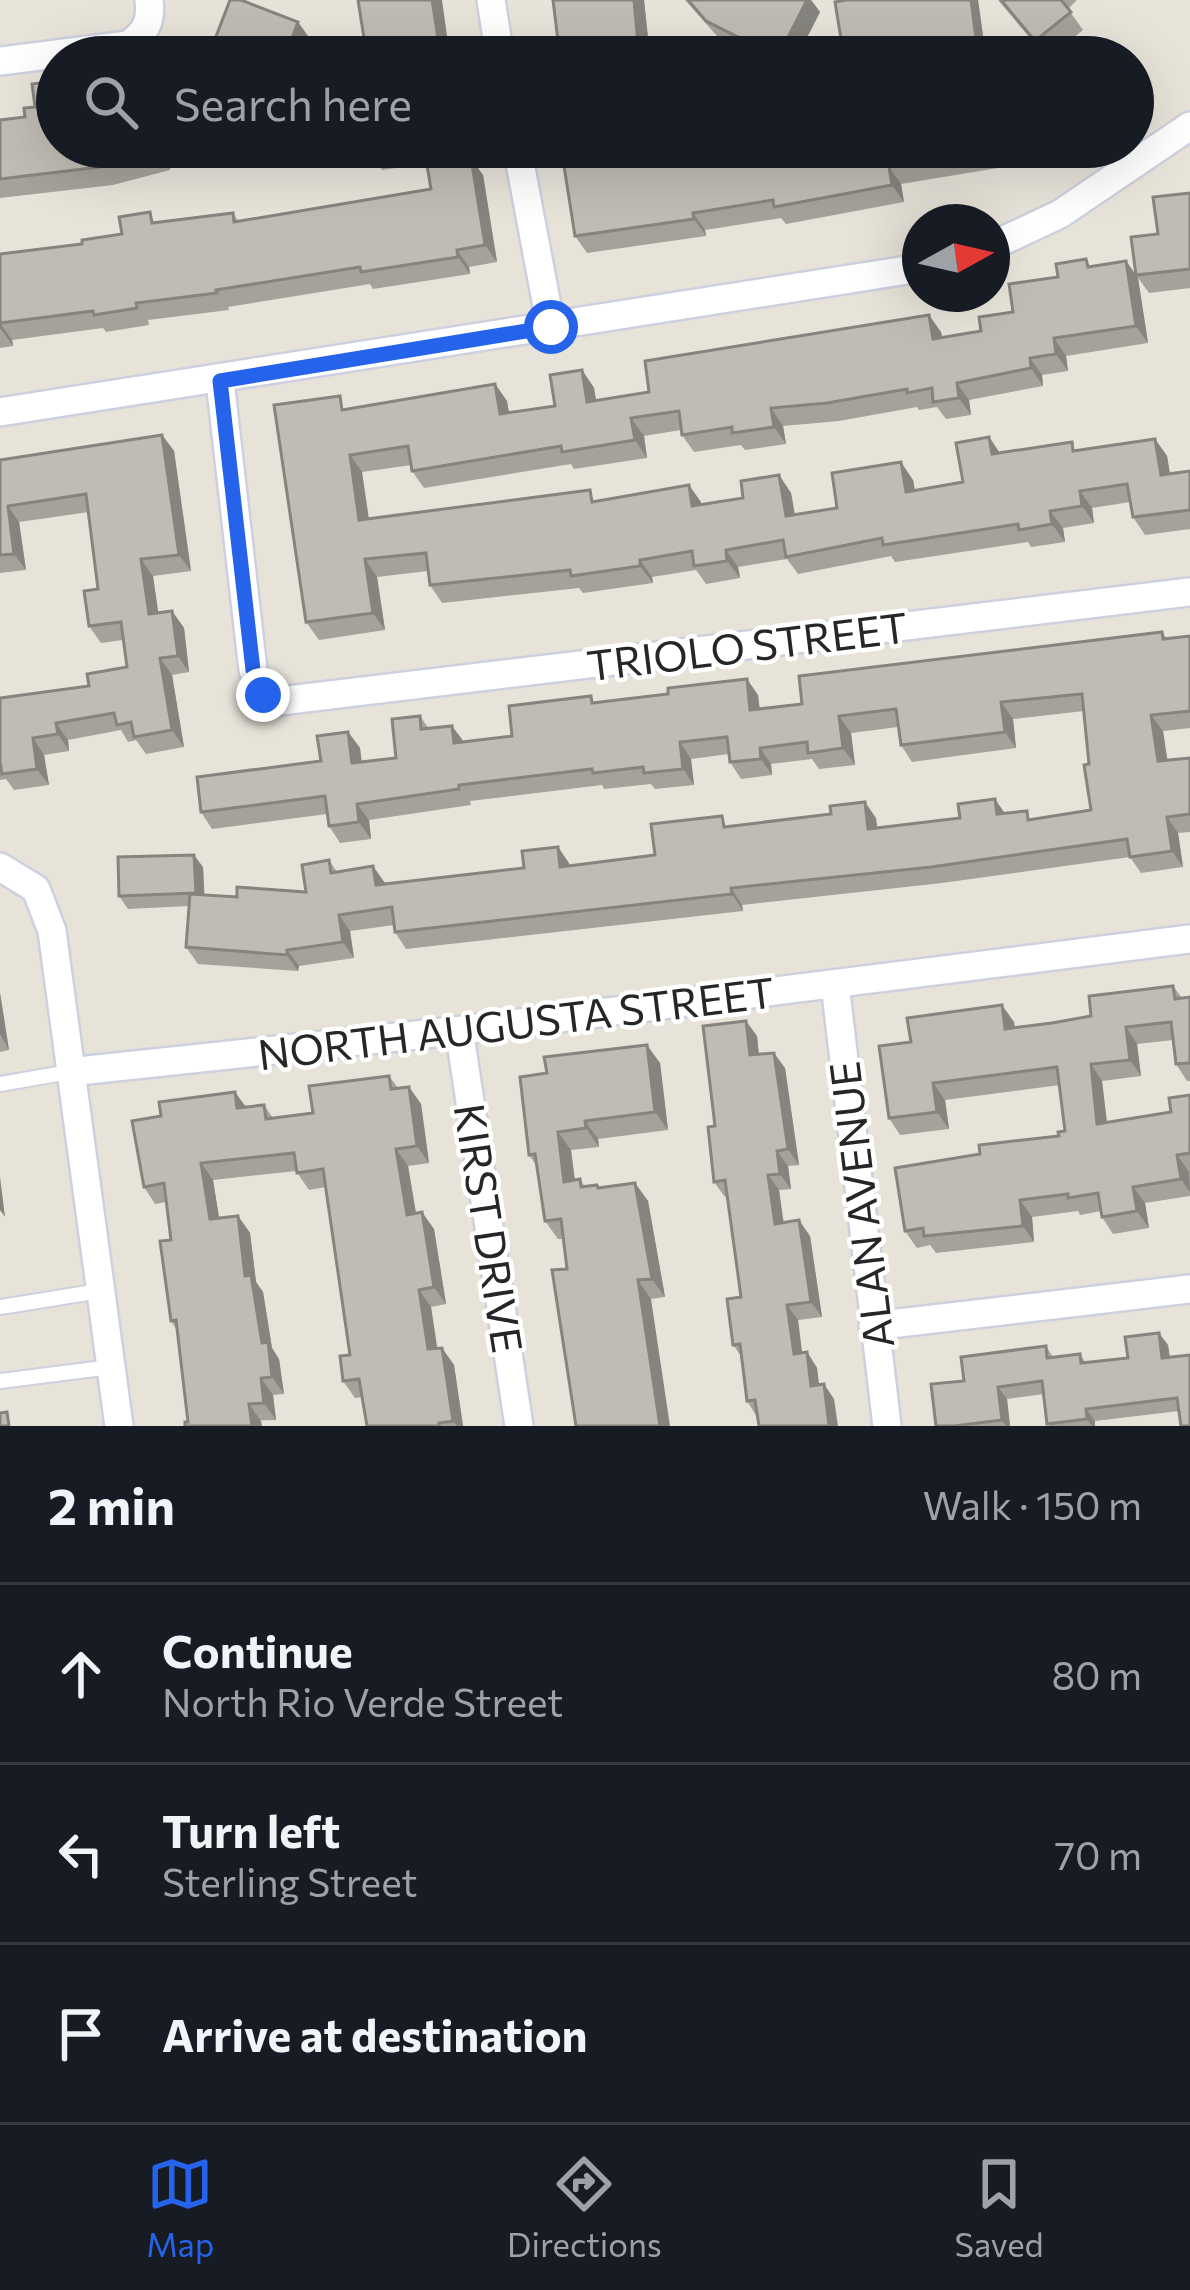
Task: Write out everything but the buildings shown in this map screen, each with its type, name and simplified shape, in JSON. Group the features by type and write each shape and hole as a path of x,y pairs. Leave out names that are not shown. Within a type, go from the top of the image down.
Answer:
{"street":[{"path":"142,36 151,13 148,0"},
{"path":"491,0 497,36"},
{"path":"0,61 36,56"},
{"path":"1154,150 1190,126"},
{"path":"521,168 551,327"},
{"path":"1010,238 1060,214 1128,168"},
{"path":"0,412 902,271"},
{"name":"TRIOLO STREET","path":"220,381 253,670 263,695 280,700 1190,592"},
{"path":"0,867 36,889 52,931 119,1426"},
{"name":"NORTH AUGUSTA STREET","path":"69,1072 463,1030 1190,939"},
{"name":"ALAN AVENUE","path":"835,984 887,1426"},
{"name":"KIRST DRIVE","path":"463,1030 461,1042 519,1426"},
{"path":"873,1326 1190,1289"}],"lane":[{"path":"0,1084 69,1072"},
{"path":"0,1307 100,1291"},
{"path":"0,1381 111,1367"}],"route":[{"path":"263,695 253,670 220,381 551,327"}]}
